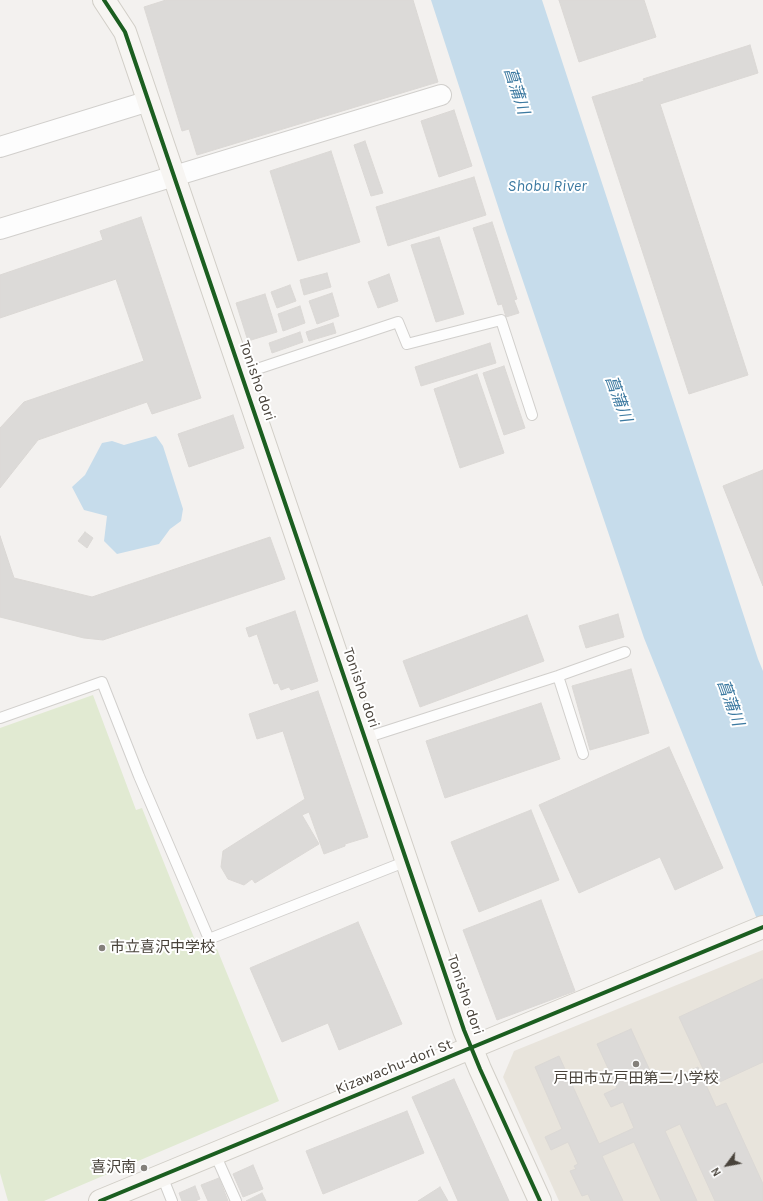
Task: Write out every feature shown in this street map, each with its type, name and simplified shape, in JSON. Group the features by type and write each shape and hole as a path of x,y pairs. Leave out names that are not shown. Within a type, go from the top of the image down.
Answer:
{"street":[{"name":"Tonisho dori","path":"104,0 125,32 464,1030 540,1201"},
{"path":"0,229 441,95"},
{"path":"0,147 149,101"},
{"name":"Kizawachu-dori St","path":"100,1201 756,930"}],"lane":[{"path":"242,374 398,322 406,344 501,320 532,415"},
{"path":"365,738 558,676 625,652"},
{"path":"558,676 583,754"},
{"path":"0,718 102,682 138,776 209,939 406,861"},
{"path":"215,1154 236,1201"},
{"path":"162,1176 172,1201"}],"shaded area":[{"name":"戸田市立戸田第二小学校","path":"763,950 763,1201 559,1201 503,1077 514,1051"}],"green space":[{"name":"市立喜沢中学校","path":"93,695 136,810 142,808 201,955 217,949 279,1101 44,1201 8,1201 0,1173 0,728"}],"water":[{"name":"Shobu River","path":"431,0 542,0 763,671 763,934 644,638 506,231"},
{"path":"156,436 163,446 183,509 181,521 170,529 159,544 117,554 104,541 107,516 84,510 72,487 85,475 102,443 112,441 124,445"}],"building":[{"path":"166,0 413,0 438,82 197,155 189,129 182,131 144,7"},
{"path":"559,0 644,0 656,37 579,62"},
{"path":"750,45 758,73 660,104 748,375 689,394 592,97"},
{"path":"454,110 472,166 439,177 421,121"},
{"path":"365,141 383,193 371,196 354,145"},
{"path":"331,151 360,242 298,261 270,171"},
{"path":"474,177 486,215 388,246 376,207"},
{"path":"141,217 201,398 152,414 147,402 38,440 0,488 0,428 24,402 144,361 116,279 0,318 0,275 103,240 100,231"},
{"path":"492,222 517,299 514,300 519,313 506,317 502,304 498,305 473,228"},
{"path":"439,237 464,314 436,322 411,245"},
{"path":"327,273 331,287 304,295 300,280"},
{"path":"389,274 398,301 378,308 368,282"},
{"path":"290,285 296,301 277,308 271,292"},
{"path":"332,293 339,316 317,324 309,301"},
{"path":"265,294 277,332 248,341 236,303"},
{"path":"300,306 305,323 283,331 278,314"},
{"path":"333,323 336,333 309,341 306,332"},
{"path":"300,332 303,342 272,353 269,343"},
{"path":"490,343 496,363 421,386 415,367"},
{"path":"504,366 525,428 504,435 483,373"},
{"path":"477,374 504,453 460,468 434,389"},
{"path":"233,415 244,448 189,467 178,434"},
{"path":"763,470 763,586 723,486"},
{"path":"85,532 93,538 87,548 78,541"},
{"path":"0,536 14,578 92,597 270,537 285,579 103,640 84,638 0,617"},
{"path":"295,611 318,681 291,690 289,687 281,690 278,683 274,684 257,634 249,637 246,628"},
{"path":"618,614 624,637 586,648 579,626"},
{"path":"527,615 544,661 420,707 403,661"},
{"path":"631,669 649,733 590,750 572,686"},
{"path":"318,691 368,837 345,844 345,846 324,854 309,812 302,815 319,844 255,883 252,879 244,885 228,879 221,867 223,851 305,799 283,731 257,739 249,714"},
{"path":"541,703 560,759 445,798 426,741"},
{"path":"669,747 723,868 675,890 660,857 579,893 539,805"},
{"path":"531,810 559,880 479,912 451,842"},
{"path":"541,900 575,991 497,1020 463,930"},
{"path":"358,922 402,1024 339,1050 328,1023 282,1042 250,968"},
{"path":"762,979 763,1062 711,1086 679,1017"},
{"path":"631,1029 657,1086 698,1067 716,1107 726,1103 763,1184 763,1201 715,1201 680,1124 665,1131 697,1201 661,1201 634,1142 602,1156 623,1201 591,1201 588,1194 582,1196 570,1171 576,1169 574,1166 578,1164 568,1142 551,1150 545,1137 562,1129 535,1067 559,1056 599,1144 634,1128 623,1102 611,1107 604,1094 617,1088 597,1044"},
{"path":"454,1079 509,1201 458,1201 412,1097"},
{"path":"407,1111 424,1153 323,1194 306,1151"},
{"path":"253,1165 263,1189 243,1197 233,1174"},
{"path":"219,1178 228,1201 208,1201 201,1185"},
{"path":"195,1186 200,1199 195,1201 182,1201 179,1193"},
{"path":"440,1187 448,1201 418,1201"},
{"path":"262,1193 266,1201 246,1201"}],"cycle path":[{"path":"104,0 125,32 464,1030 480,1069 540,1201"},
{"path":"100,1201 763,927"}],"place":[{"name":"市立喜沢中学校","path":"102,948"},
{"name":"戸田市立戸田第二小学校","path":"636,1064"},
{"name":"喜沢南","path":"144,1168"}],"water label":[{"name":"菖蒲川","path":"516,91"},
{"name":"菖蒲川","path":"618,399"},
{"name":"菖蒲川","path":"730,703"}]}
